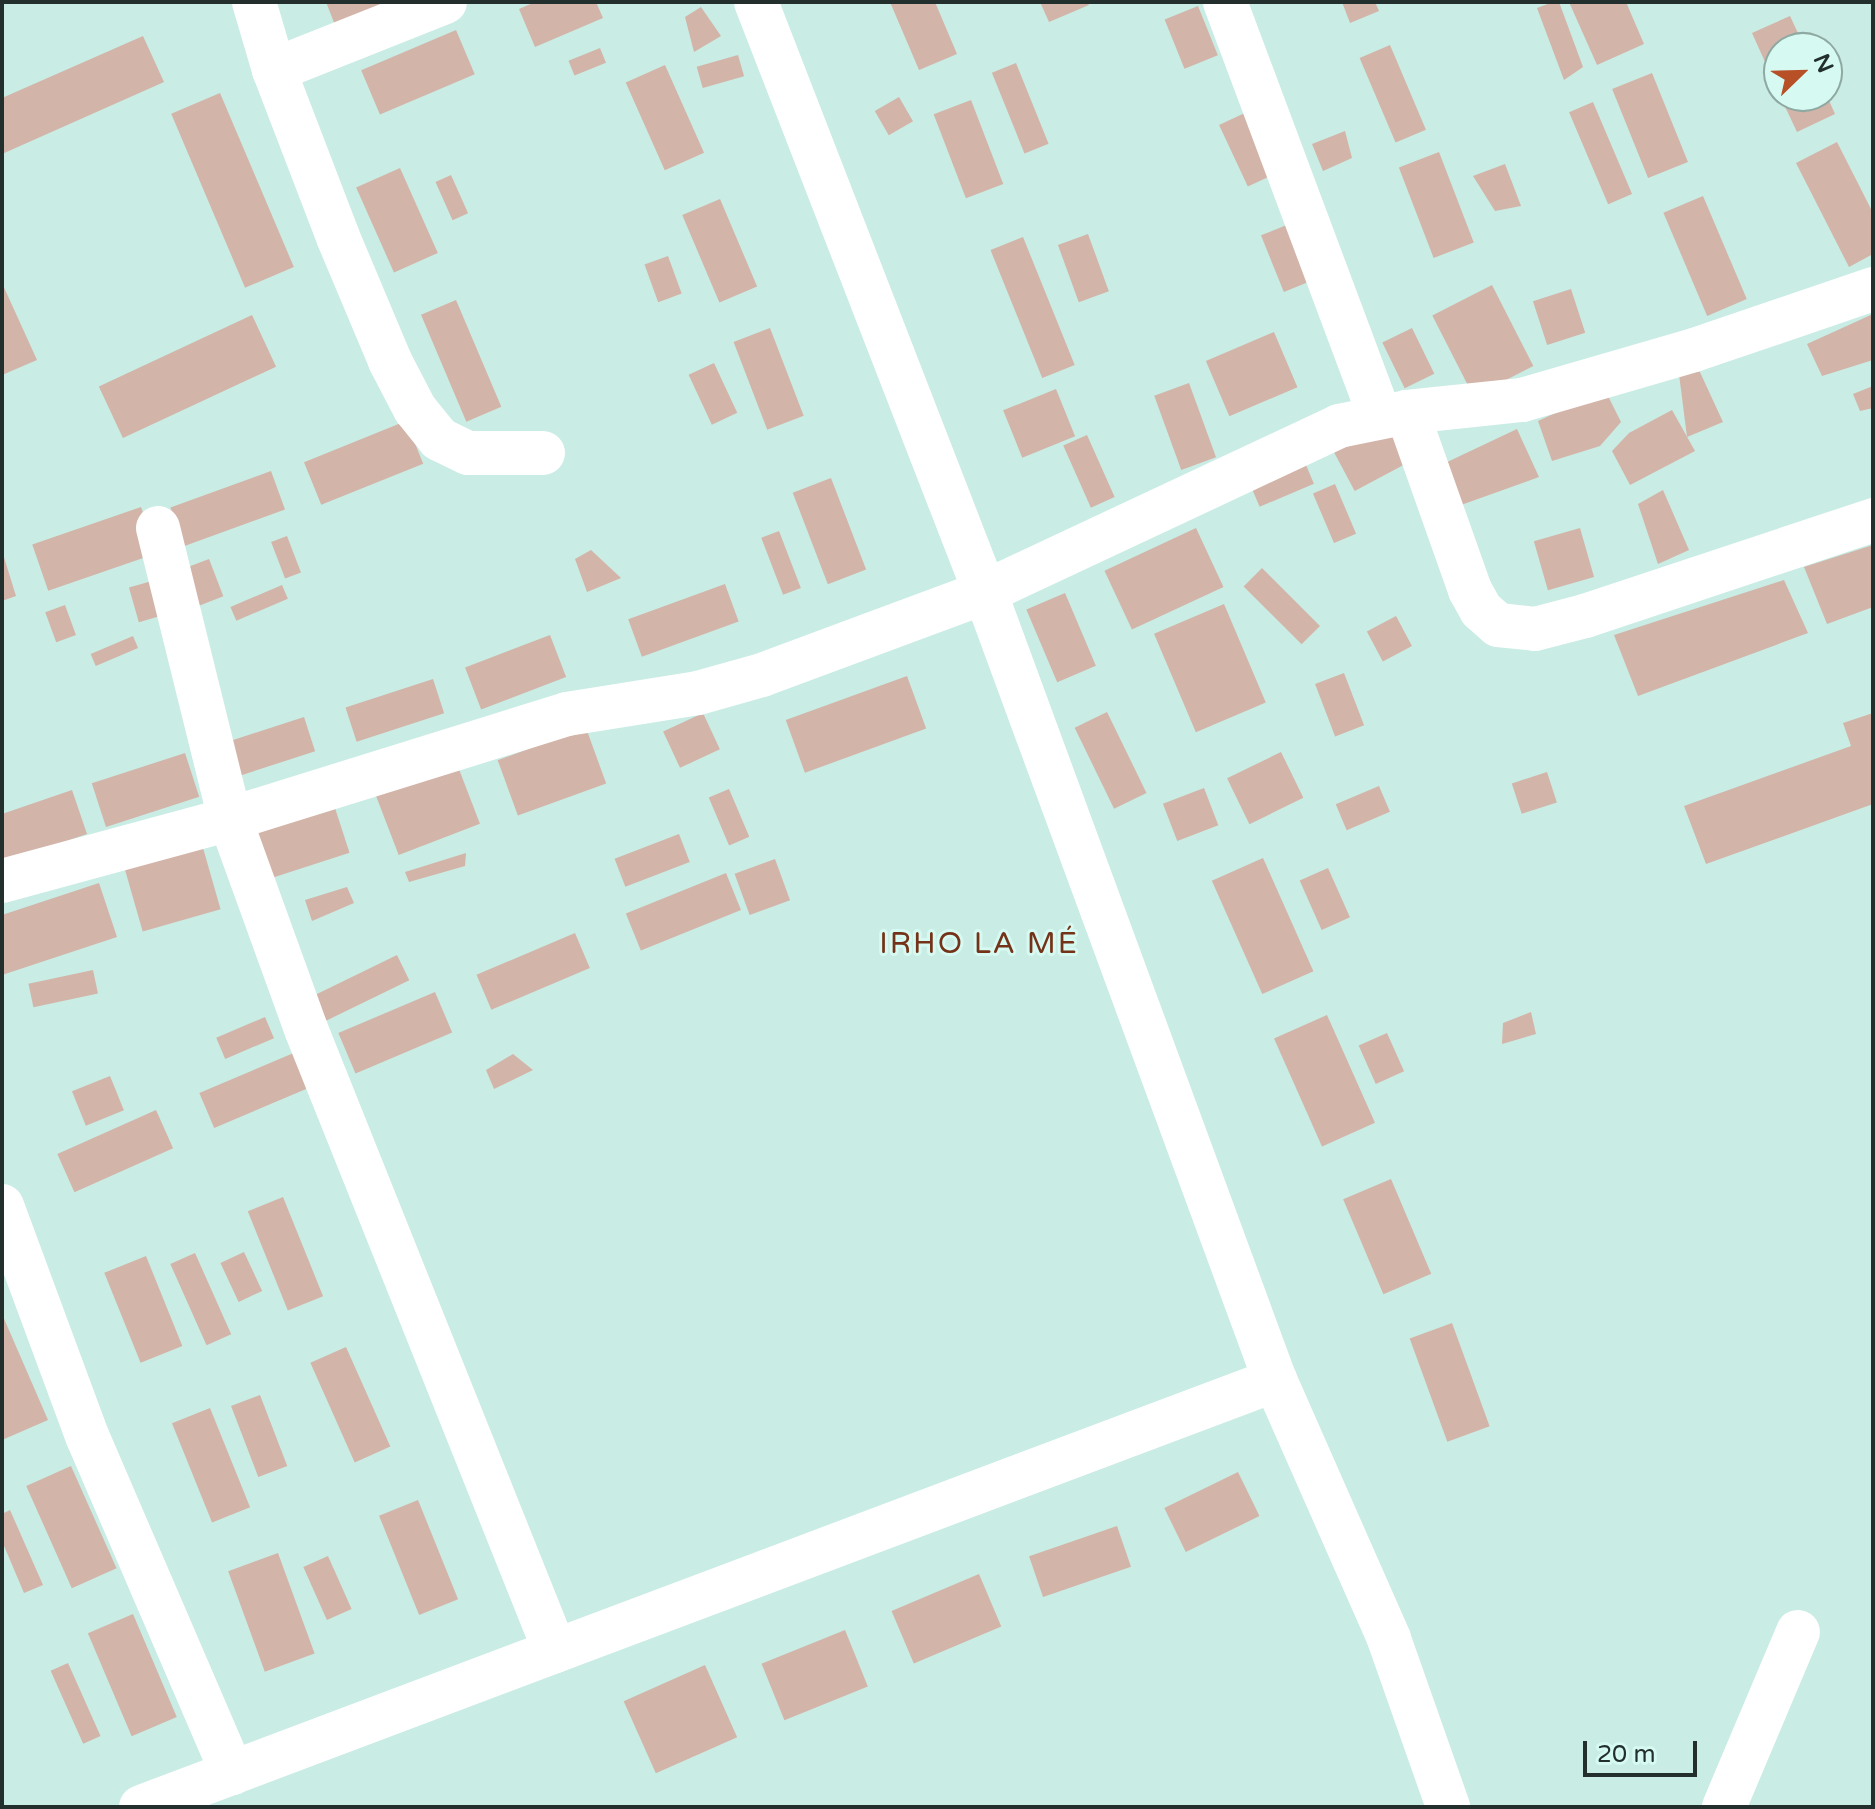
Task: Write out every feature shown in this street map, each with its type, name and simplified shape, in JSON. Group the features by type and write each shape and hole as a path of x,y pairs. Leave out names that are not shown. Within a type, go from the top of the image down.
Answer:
{"street":[{"path":"254,2 274,70 338,237 390,361 415,409 439,439 468,453 543,453"},
{"path":"274,70 445,2"},
{"path":"1225,2 1393,414 1470,590 1481,610 1498,625 1535,629 1585,616 1873,520"},
{"path":"764,4 985,592 1275,1380 1389,1639 1448,1807"},
{"path":"2,881 230,819 567,714 698,693 762,675 985,592 1319,434 1393,414 1522,400 1694,350 1873,289"},
{"path":"158,528 230,819 306,1029 555,1651"},
{"path":"2,1206 88,1438 232,1773"},
{"path":"141,1807 1275,1380"},
{"path":"1724,1807 1798,1632"}],"building":[{"path":"326,2 390,2 335,25"},
{"path":"535,2 596,2 603,18 535,47 519,9"},
{"path":"890,2 935,2 957,54 919,70"},
{"path":"1040,2 1087,2 1089,5 1049,22"},
{"path":"1342,2 1375,2 1379,11 1350,23"},
{"path":"1559,2 1583,67 1564,80 1537,8"},
{"path":"1569,2 1626,2 1644,44 1597,65"},
{"path":"1198,6 1218,55 1184,69 1165,19"},
{"path":"701,7 721,36 694,52 685,17"},
{"path":"1790,16 1798,32 1763,32 1763,57 1752,33"},
{"path":"456,30 475,74 380,114 361,70"},
{"path":"143,36 164,82 2,154 2,98"},
{"path":"1390,45 1426,130 1396,143 1360,58"},
{"path":"600,48 606,63 574,76 568,61"},
{"path":"738,55 744,76 703,88 697,67"},
{"path":"1016,63 1049,144 1024,153 992,73"},
{"path":"665,65 704,153 665,170 626,82"},
{"path":"1652,73 1688,162 1648,178 1612,89"},
{"path":"220,93 294,267 245,288 171,114"},
{"path":"899,97 913,121 889,135 875,111"},
{"path":"971,100 1003,184 966,198 934,114"},
{"path":"1593,102 1632,194 1608,204 1569,112"},
{"path":"1249,111 1278,173 1248,187 1219,125"},
{"path":"1788,112 1834,112 1835,114 1797,132"},
{"path":"1345,131 1352,158 1323,171 1312,144"},
{"path":"1837,142 1873,213 1873,254 1849,267 1796,163"},
{"path":"1439,152 1474,243 1434,258 1399,167"},
{"path":"1505,164 1521,206 1495,211 1473,176"},
{"path":"400,168 438,253 394,272 356,188"},
{"path":"451,175 468,213 453,220 435,182"},
{"path":"1703,196 1747,299 1707,316 1663,213"},
{"path":"720,199 757,286 719,302 682,215"},
{"path":"1299,220 1322,277 1284,292 1261,235"},
{"path":"1088,234 1109,291 1079,302 1058,245"},
{"path":"1023,237 1075,365 1042,378 991,250"},
{"path":"668,256 682,294 658,302 645,265"},
{"path":"2,283 37,360 2,375"},
{"path":"1492,285 1533,366 1474,396 1432,315"},
{"path":"1571,289 1585,333 1547,345 1533,301"},
{"path":"456,300 501,407 466,422 421,315"},
{"path":"1873,314 1873,360 1822,376 1807,344"},
{"path":"252,315 276,367 123,438 99,386"},
{"path":"770,328 804,416 767,430 734,342"},
{"path":"1412,328 1434,374 1405,388 1382,342"},
{"path":"1274,332 1297,387 1229,416 1206,361"},
{"path":"714,363 737,413 712,425 689,375"},
{"path":"1699,370 1723,422 1687,437 1679,374"},
{"path":"1189,383 1216,457 1181,470 1154,396"},
{"path":"1873,386 1873,408 1860,411 1853,394"},
{"path":"1056,389 1075,436 1022,458 1003,410"},
{"path":"1605,390 1621,422 1600,446 1552,461 1538,421"},
{"path":"1672,410 1695,451 1630,485 1612,451 1629,433"},
{"path":"406,421 423,464 321,505 304,462"},
{"path":"1387,424 1408,463 1355,491 1334,452"},
{"path":"1517,429 1539,477 1461,505 1443,464"},
{"path":"1087,435 1115,497 1091,508 1063,446"},
{"path":"1303,458 1314,484 1260,507 1249,481"},
{"path":"271,471 285,510 184,546 170,508"},
{"path":"831,478 866,569 828,584 793,493"},
{"path":"1335,484 1356,534 1334,543 1313,493"},
{"path":"1663,490 1689,550 1658,564 1638,504"},
{"path":"141,507 157,553 48,591 32,544"},
{"path":"1196,528 1223,587 1132,630 1104,571"},
{"path":"1580,528 1594,577 1548,590 1534,541"},
{"path":"779,531 801,588 783,595 761,538"},
{"path":"287,536 301,572 285,579 271,542"},
{"path":"1873,545 1873,607 1827,624 1804,567"},
{"path":"591,550 621,578 587,592 575,559"},
{"path":"2,555 16,596 2,601"},
{"path":"209,559 223,596 199,606 185,568"},
{"path":"1262,568 1320,626 1302,644 1244,586"},
{"path":"1784,580 1808,633 1638,696 1614,635"},
{"path":"152,581 162,616 139,622 129,588"},
{"path":"725,584 739,622 642,657 628,619"},
{"path":"282,585 288,599 236,621 230,607"},
{"path":"1065,593 1096,666 1057,682 1026,609"},
{"path":"1224,604 1266,702 1196,732 1154,634"},
{"path":"65,605 76,635 56,642 45,612"},
{"path":"1396,616 1412,646 1383,662 1367,631"},
{"path":"550,635 566,677 481,710 465,668"},
{"path":"133,636 138,648 96,666 91,654"},
{"path":"1344,673 1364,725 1335,736 1315,684"},
{"path":"907,676 926,729 805,773 786,720"},
{"path":"433,679 444,713 357,742 346,707"},
{"path":"1107,712 1146,793 1114,809 1075,728"},
{"path":"703,713 720,749 680,768 663,732"},
{"path":"1873,713 1873,804 1706,864 1684,806 1851,746 1843,723"},
{"path":"304,717 315,751 235,777 224,743"},
{"path":"586,728 606,783 518,816 498,760"},
{"path":"1281,752 1303,798 1249,824 1227,778"},
{"path":"185,753 199,797 106,827 92,783"},
{"path":"457,764 480,824 399,855 376,795"},
{"path":"1547,772 1557,802 1522,814 1512,783"},
{"path":"1379,786 1390,812 1347,830 1336,804"},
{"path":"1204,788 1218,825 1177,841 1163,804"},
{"path":"729,789 749,837 729,845 709,798"},
{"path":"72,790 87,834 2,863 2,814"},
{"path":"335,808 350,853 260,882 246,837"},
{"path":"679,834 690,862 625,887 615,859"},
{"path":"201,841 221,909 143,932 123,863"},
{"path":"466,853 465,866 409,882 405,872"},
{"path":"1263,858 1313,971 1262,994 1212,881"},
{"path":"775,859 790,900 750,915 735,874"},
{"path":"1328,868 1350,917 1322,930 1300,881"},
{"path":"726,873 741,910 641,951 626,913"},
{"path":"99,883 117,937 2,975 2,915"},
{"path":"347,887 354,903 312,921 305,900"},
{"path":"575,933 590,968 491,1010 477,975"},
{"path":"397,955 409,980 326,1021 313,996"},
{"path":"93,970 98,993 33,1007 28,984"},
{"path":"435,992 452,1033 356,1074 338,1033"},
{"path":"1531,1012 1536,1034 1502,1044 1503,1023"},
{"path":"1327,1015 1375,1123 1322,1146 1274,1039"},
{"path":"265,1017 274,1038 225,1059 216,1038"},
{"path":"1387,1033 1404,1071 1376,1084 1359,1046"},
{"path":"296,1052 311,1087 214,1128 199,1093"},
{"path":"513,1054 533,1070 494,1089 486,1070"},
{"path":"110,1076 124,1110 86,1126 72,1091"},
{"path":"156,1110 173,1148 74,1192 57,1154"},
{"path":"1391,1179 1431,1274 1383,1294 1343,1199"},
{"path":"283,1197 323,1296 288,1310 248,1211"},
{"path":"244,1252 262,1291 239,1302 220,1263"},
{"path":"195,1253 231,1334 207,1345 170,1264"},
{"path":"146,1256 182,1346 141,1363 104,1273"},
{"path":"2,1314 48,1420 2,1440"},
{"path":"1452,1323 1490,1426 1447,1442 1410,1338"},
{"path":"346,1347 390,1447 355,1462 310,1363"},
{"path":"260,1395 287,1466 258,1477 231,1406"},
{"path":"210,1408 250,1507 212,1523 172,1423"},
{"path":"71,1466 117,1568 72,1588 26,1486"},
{"path":"1238,1472 1259,1516 1186,1552 1164,1508"},
{"path":"418,1500 458,1599 419,1615 379,1516"},
{"path":"10,1510 43,1585 24,1593 2,1541 2,1514"},
{"path":"1117,1526 1131,1567 1043,1597 1029,1556"},
{"path":"278,1553 315,1654 265,1672 228,1571"},
{"path":"328,1556 352,1609 327,1620 303,1567"},
{"path":"979,1574 1001,1626 914,1664 892,1611"},
{"path":"133,1614 177,1717 132,1736 88,1633"},
{"path":"845,1630 868,1687 784,1720 762,1664"},
{"path":"68,1663 101,1736 83,1744 51,1671"},
{"path":"705,1665 737,1737 656,1773 624,1701"}],"district":[{"name":"IRHO LA MÉ","path":"979,944"}]}
